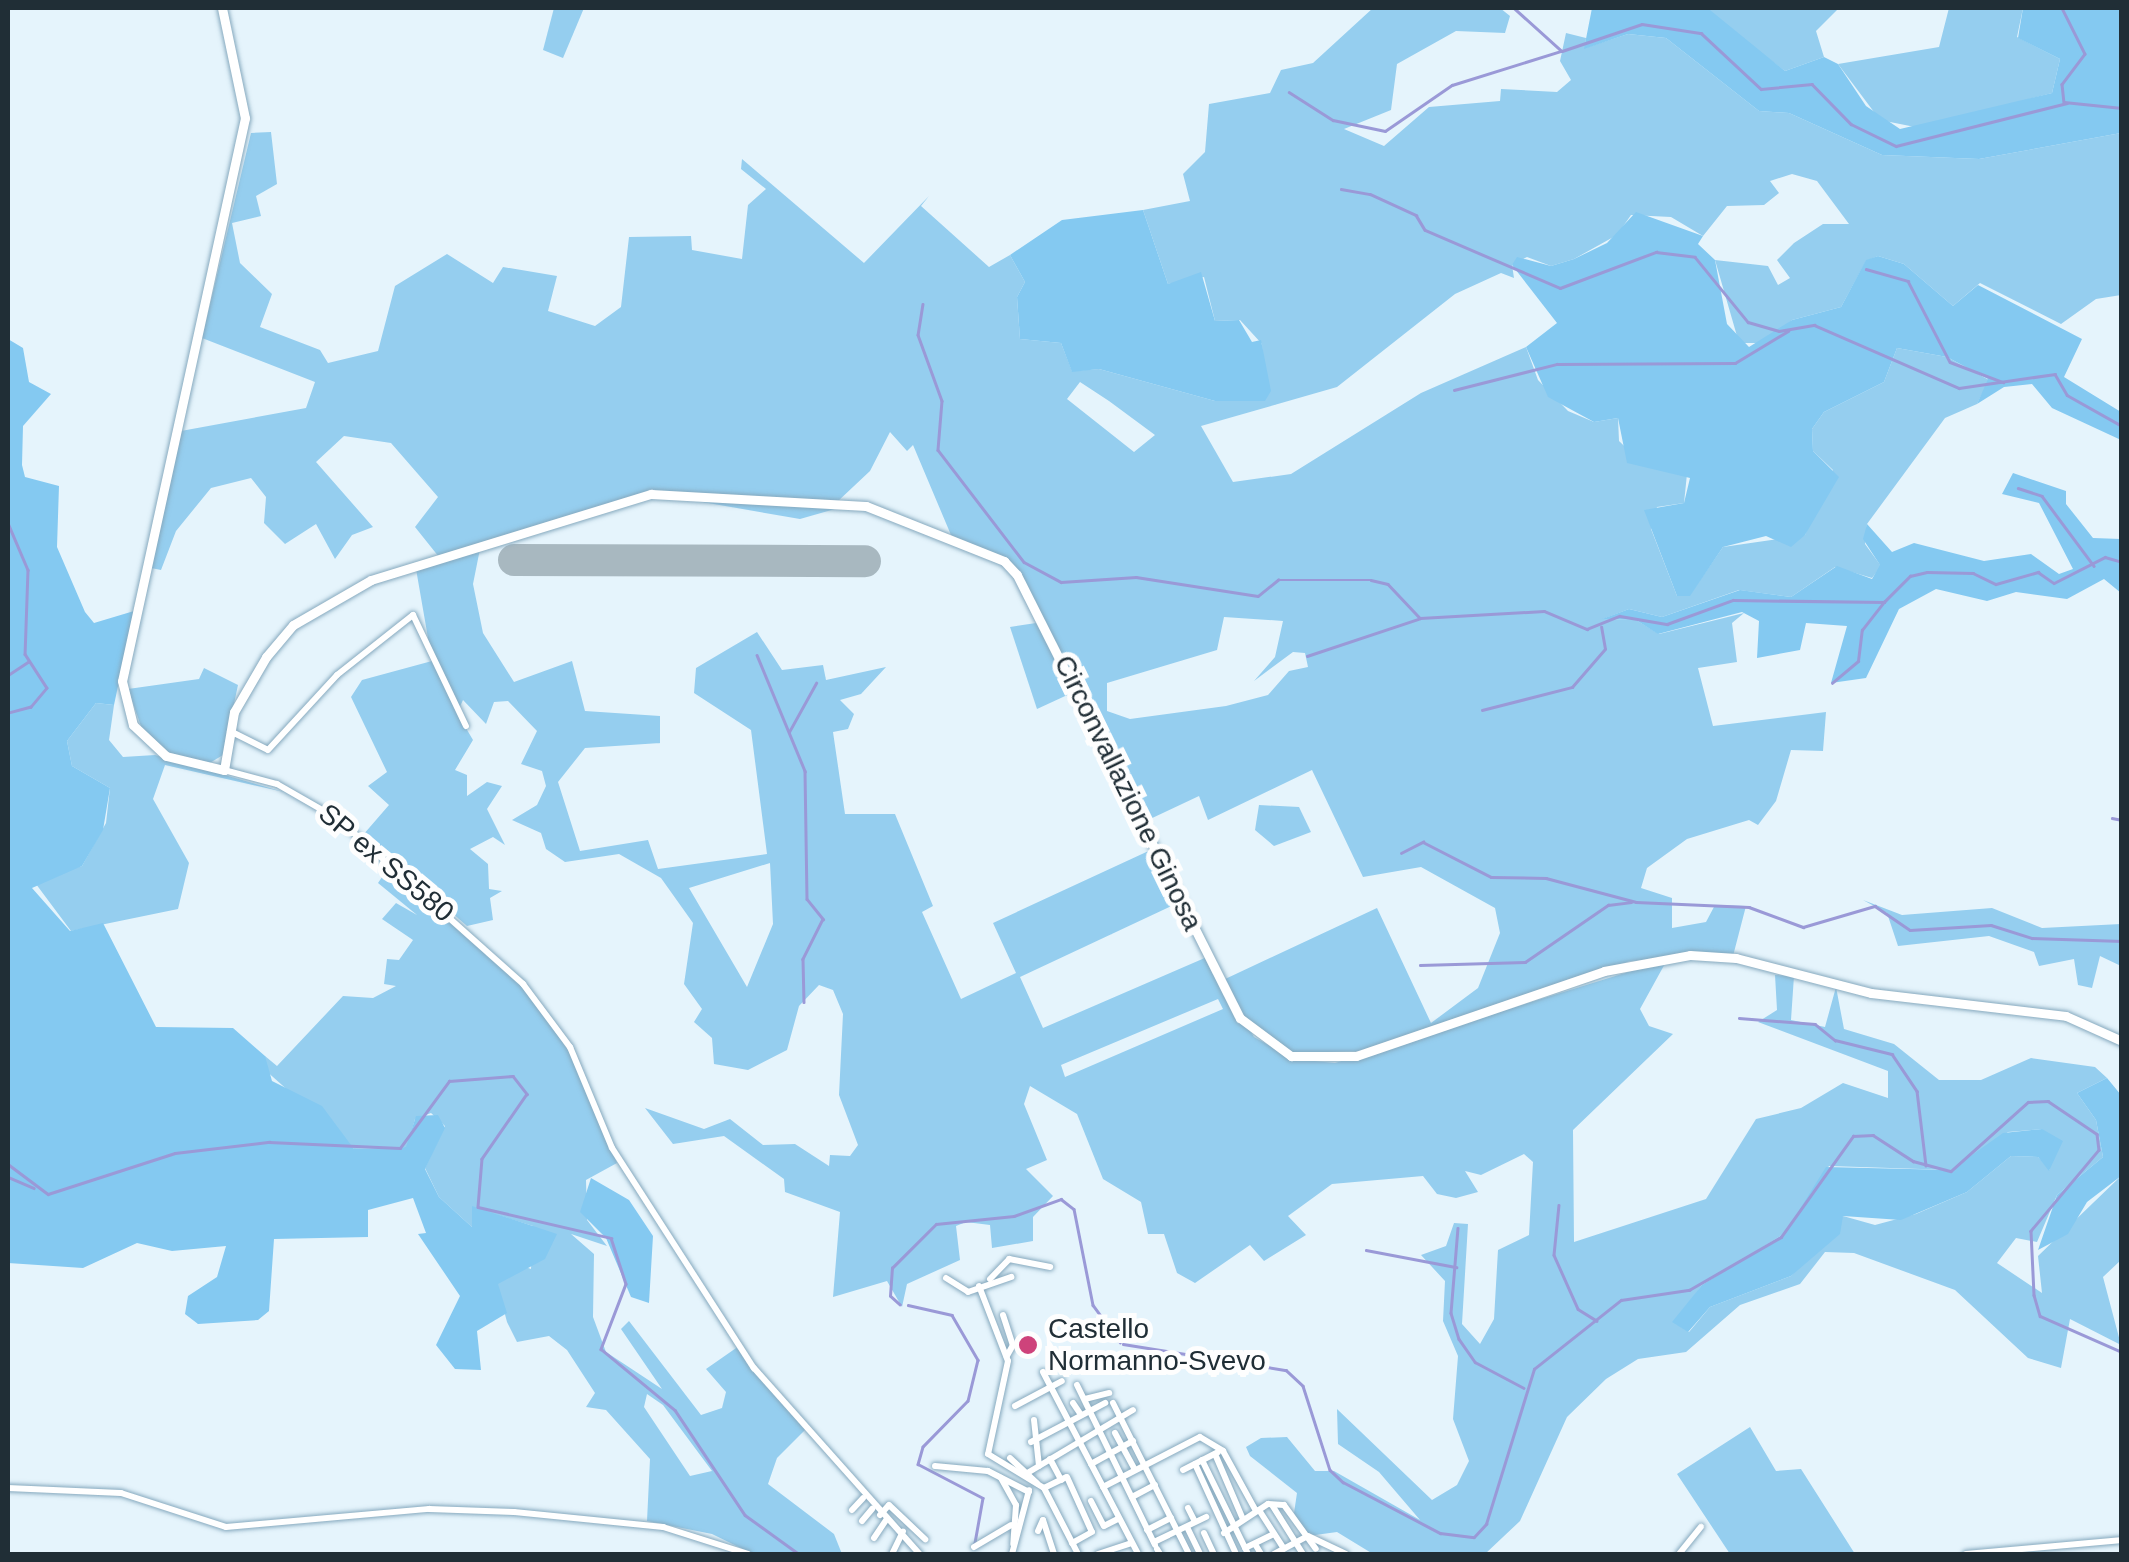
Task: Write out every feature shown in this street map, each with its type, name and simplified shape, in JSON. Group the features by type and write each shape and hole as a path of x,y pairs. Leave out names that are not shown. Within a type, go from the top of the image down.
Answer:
{"main road":[{"name":"SP ex SS580","path":"222,8 245,88 243,130 122,681 133,725 155,749 224,770"},
{"name":"Circonvallazione Ginosa","path":"224,770 230,731 249,682 293,625 371,580 651,494 866,506 988,553 1017,575 1240,1018 1291,1056 1356,1056 1619,967 1690,955 1736,958 1871,994 2066,1016 2122,1041"}],"street":[{"path":"230,731 268,750 337,675 412,615 443,662 466,726"},
{"name":"SP ex SS580","path":"224,770 276,784 338,819 524,984 570,1046 612,1148 754,1368 820,1440 872,1509 884,1517"},
{"path":"946,1278 968,1292 990,1279 1009,1260 1050,1267"},
{"path":"990,1279 1010,1278"},
{"path":"979,1286 1007,1356"},
{"path":"1002,1315 1013,1346 1007,1356 988,1454 1040,1486 1078,1554"},
{"path":"1043,1372 1138,1554"},
{"path":"1015,1406 1062,1380"},
{"path":"1076,1385 1157,1548 1194,1520 1206,1517"},
{"path":"1085,1399 1109,1394"},
{"path":"1073,1403 1082,1415"},
{"path":"1031,1442 1109,1403 1145,1464 1189,1554"},
{"path":"1027,1476 1133,1410"},
{"path":"1034,1420 1031,1442 1038,1466"},
{"path":"1115,1433 1135,1470"},
{"path":"1102,1487 1196,1437 1218,1452 1284,1549"},
{"path":"1091,1464 1133,1442"},
{"path":"1184,1470 1218,1452"},
{"path":"1218,1452 1242,1517"},
{"path":"1010,1458 1027,1476 1029,1492 1012,1554"},
{"path":"1050,1460 1064,1478 1092,1532 1072,1543"},
{"path":"1199,1462 1247,1551 1274,1534"},
{"path":"1199,1462 1236,1554"},
{"path":"934,1466 1000,1477 1029,1492"},
{"path":"1000,1477 1013,1491 1013,1544"},
{"path":"1040,1486 1064,1478"},
{"path":"1132,1497 1155,1486"},
{"path":"8,1488 121,1493 226,1527 428,1508 514,1512 663,1527 748,1554"},
{"path":"852,1510 863,1498"},
{"path":"1091,1500 1104,1526 1118,1519"},
{"path":"874,1538 889,1505 925,1540"},
{"path":"1224,1532 1233,1522 1258,1510 1272,1505 1287,1506 1316,1548"},
{"path":"1272,1505 1303,1554"},
{"path":"1038,1531 1043,1520 1065,1506"},
{"path":"1188,1508 1194,1520"},
{"path":"862,1521 872,1509"},
{"path":"884,1517 903,1531 920,1554"},
{"path":"1147,1530 1171,1518"},
{"path":"1043,1520 1054,1554"},
{"path":"974,1548 1011,1525"},
{"path":"1186,1527 1200,1554"},
{"path":"1679,1554 1700,1528"},
{"path":"892,1554 903,1531"},
{"path":"1204,1534 1214,1554"},
{"path":"1266,1538 1274,1554 1308,1536"},
{"path":"1308,1536 1346,1554"},
{"path":"1966,1554 2122,1540"},
{"path":"1098,1554 1131,1543"},
{"path":"1255,1544 1260,1554"}],"shaded area":[{"path":"554,8 584,8 563,58 543,50"},
{"path":"1373,8 1500,8 1510,16 1505,33 1456,31 1397,64 1391,110 1344,129 1384,146 1429,107 1500,101 1501,89 1557,92 1571,80 1560,61 1566,33 1586,38 1585,48 1628,34 1666,38 1759,111 1789,113 1882,155 1979,159 2121,133 2121,295 2096,299 2061,324 1980,283 1953,306 1904,264 1878,256 1866,261 1841,307 1792,320 1764,343 1739,343 1715,260 1768,266 1778,285 1790,278 1777,260 1794,243 1823,224 1849,224 1817,181 1792,174 1770,181 1779,193 1764,205 1727,206 1703,236 1671,217 1631,215 1617,235 1574,259 1551,266 1527,257 1512,265 1514,278 1501,273 1455,294 1337,387 1201,426 1233,482 1291,474 1421,393 1526,347 1538,380 1568,411 1594,422 1618,418 1619,441 1644,465 1687,474 1684,503 1657,507 1651,529 1677,596 1689,596 1723,547 1805,535 1833,470 1813,451 1812,429 1824,412 1884,382 1897,348 1947,357 1989,380 1977,404 1945,418 1867,524 1865,544 1881,566 1872,578 1835,567 1791,597 1739,590 1662,617 1629,609 1603,619 1636,620 1659,634 1744,613 1732,623 1737,662 1698,668 1713,726 1826,712 1823,751 1791,750 1776,801 1758,825 1749,820 1687,839 1647,868 1641,888 1672,898 1672,928 1706,922 1715,905 1746,906 1733,956 1630,961 1361,1051 1292,1053 1242,1016 1223,980 1377,908 1431,1023 1478,988 1500,933 1495,908 1421,867 1363,877 1312,770 1208,820 1199,796 1148,820 1020,575 951,535 913,445 907,451 890,432 870,471 837,502 655,492 439,557 415,527 438,497 391,443 344,436 316,462 373,527 352,535 335,559 316,524 285,544 264,523 266,497 251,478 211,488 176,531 161,570 151,568 181,431 306,408 315,382 202,338 251,133 271,132 277,184 256,196 261,216 232,223 240,263 272,294 260,327 320,350 328,363 378,351 395,286 447,254 493,283 503,267 557,276 548,311 595,326 621,307 629,237 691,236 692,250 742,259 748,205 766,189 741,169 742,159 864,263 929,196 921,206 989,267 1010,255 1025,282 1017,297 1020,339 1061,343 1072,371 1099,369 1215,401 1264,401 1262,344 1240,320 1215,321 1204,277 1168,284 1143,210 1190,201 1183,174 1205,152 1209,104 1270,93 1281,70 1313,63","holes":["1080,382 1109,401 1155,435 1134,452 1067,399","1224,617 1283,621 1275,657 1254,681 1293,652 1305,653 1308,667 1289,671 1268,695 1226,706 1130,719 1107,711 1107,683 1217,650"]},
{"path":"1592,8 1710,10 1785,71 1824,57 1838,64 1866,106 1900,129 2052,93 2060,59 2018,38 2023,8 2121,8 2121,133 1979,159 1882,155 1789,113 1759,111 1666,38 1628,34 1584,49"},
{"path":"1702,8 1839,8 1816,31 1824,57 1785,71"},
{"path":"1949,8 2023,8 2017,37 2060,59 2052,93 1920,128 1880,120 1838,64 1939,47"},
{"path":"1143,210 1168,284 1201,272 1215,321 1239,320 1252,342 1261,340 1271,391 1265,401 1215,401 1099,369 1072,372 1061,343 1020,339 1017,297 1025,282 1010,255 1062,220"},
{"path":"1636,212 1703,236 1698,244 1715,260 1727,324 1749,347 1792,320 1841,307 1866,260 1878,256 1904,264 1953,306 1978,285 2082,339 2064,377 2121,412 2121,440 2052,408 2032,384 2004,387 1977,404 1988,379 1947,357 1897,348 1884,382 1824,412 1812,429 1813,451 1839,477 1805,535 1791,547 1766,536 1723,547 1690,596 1677,596 1644,510 1684,503 1690,478 1627,463 1618,418 1594,422 1548,397 1526,347 1557,323 1512,265 1517,257 1551,266 1574,259 1607,243"},
{"path":"8,339 23,348 29,382 51,394 23,426 22,465 25,477 59,486 57,547 85,612 94,623 134,611 114,705 96,703 67,741 72,766 110,788 103,830 82,866 32,888 70,931 103,923 156,1027 233,1028 265,1056 272,1081 322,1106 354,1149 406,1147 416,1116 438,1115 445,1128 425,1169 439,1197 472,1227 472,1206 557,1234 545,1259 498,1284 507,1313 477,1331 481,1370 455,1369 436,1345 460,1296 418,1234 426,1233 413,1198 368,1210 368,1237 274,1239 269,1311 258,1320 198,1324 185,1314 188,1296 217,1277 226,1246 172,1251 137,1243 83,1268 8,1263"},
{"path":"2013,473 2066,491 2066,504 2093,538 2121,539 2121,593 2104,579 2067,599 2016,592 1987,601 1936,589 1899,609 1866,678 1831,683 1847,626 1806,623 1800,650 1757,658 1759,621 1742,612 1658,634 1636,620 1602,619 1629,609 1662,617 1740,590 1791,597 1837,566 1872,579 1880,565 1863,539 1867,524 1892,552 1914,543 1984,561 2031,554 2059,574 2073,569 2039,503 2002,494"},
{"path":"662,495 842,507 800,519"},
{"path":"480,549 473,584 483,633 514,682 572,661 585,711 660,716 660,743 585,748 558,782 580,851 648,840 658,869 767,854 751,730 694,693 696,668 757,632 782,670 823,665 826,680 886,667 861,694 840,700 854,714 848,729 833,732 845,814 895,814 933,906 922,912 961,999 1016,973 993,923 1155,848 1180,902 1020,977 1043,1028 1207,957 1254,1037 1294,1059 1335,1063 1667,960 1640,1009 1649,1026 1673,1034 1573,1130 1574,1242 1706,1199 1756,1119 1801,1108 1843,1083 1888,1098 1888,1071 1758,1022 1777,1010 1775,975 1794,976 1791,1020 1825,1027 1836,987 1844,1029 1894,1044 1939,1080 1981,1080 2031,1058 2095,1067 2107,1078 2077,1093 2096,1120 2103,1157 2057,1195 2037,1242 2016,1238 1997,1263 2042,1293 2038,1256 2121,1176 2121,1260 2103,1277 2121,1345 2070,1319 2061,1368 2028,1358 1955,1290 1854,1253 1825,1252 1800,1284 1740,1305 1686,1352 1638,1359 1606,1379 1567,1417 1520,1521 1485,1554 1373,1554 1337,1532 1308,1536 1294,1513 1297,1493 1250,1456 1246,1447 1261,1438 1287,1437 1315,1471 1334,1471 1420,1520 1379,1472 1338,1444 1337,1409 1432,1500 1457,1485 1469,1461 1453,1419 1458,1356 1443,1321 1445,1281 1421,1255 1446,1246 1454,1223 1468,1224 1462,1324 1480,1344 1494,1319 1498,1250 1529,1235 1533,1162 1524,1154 1481,1175 1465,1171 1478,1192 1456,1198 1437,1194 1423,1176 1332,1184 1288,1216 1306,1235 1264,1261 1250,1245 1195,1283 1177,1273 1164,1234 1148,1234 1141,1202 1103,1179 1077,1114 1030,1086 1024,1104 1047,1160 1026,1169 1053,1196 1033,1217 1033,1241 992,1248 990,1225 966,1222 956,1226 960,1260 907,1284 902,1307 887,1281 833,1297 840,1212 785,1192 784,1179 724,1136 673,1144 645,1108 704,1129 730,1119 763,1145 795,1144 829,1166 830,1155 850,1156 858,1145 839,1095 843,1014 833,990 819,985 799,1006 787,1050 748,1070 714,1064 712,1038 694,1022 702,1009 684,984 693,923 661,878 619,854 565,862 546,849 541,833 512,820 537,805 546,786 542,771 521,764 537,731 508,701 494,702 486,724 463,700 457,713 473,740 455,770 467,775 467,796 487,782 502,786 487,809 505,845 493,837 470,849 488,864 489,889 502,891 490,898 493,920 467,926 363,835 389,805 368,786 387,772 351,697 362,680 432,661 416,569","holes":["770,863 773,924 747,987 689,888","1218,999 1223,1009 1065,1077 1061,1065","2042,1129 2050,1170 2038,1157 2011,1156 1967,1192 1916,1214 1875,1225 1843,1216 1791,1276 1710,1307 1689,1332 1675,1323 1702,1285 1785,1233 1829,1166 1951,1170 2008,1132"]},
{"path":"1036,623 1076,691 1037,709 1010,627"},
{"path":"204,668 238,685 223,755 208,764 170,754 143,732 128,689 199,679"},
{"path":"96,703 114,705 109,740 123,757 155,755 284,792 165,765 153,799 189,863 178,909 71,931 33,880 82,866 106,823 110,788 72,766 67,741"},
{"path":"1259,805 1299,807 1311,832 1274,846 1255,830"},
{"path":"388,868 527,989 575,1061 617,1163 586,1180 587,1220 607,1246 571,1234 594,1254 593,1317 606,1352 662,1389 621,1329 629,1321 701,1415 722,1408 726,1392 706,1369 739,1346 806,1429 777,1458 768,1484 834,1534 842,1554 753,1554 712,1534 647,1521 650,1459 606,1410 586,1407 595,1393 567,1350 549,1336 517,1342 507,1322 497,1284 520,1265 531,1269 533,1226 472,1207 472,1227 439,1197 425,1168 445,1126 431,1113 415,1119 407,1147 354,1149 264,1069 265,1056 277,1066 343,996 373,998 396,986 384,984 387,959 399,960 413,940 382,919 396,903 417,915 378,883","holes":["647,1394 663,1405 712,1471 690,1476 644,1407"]},
{"path":"1863,900 1902,915 1992,908 2042,928 2121,924 2121,966 2100,956 2092,988 2078,985 2074,959 2039,966 2034,952 1989,936 1898,946 1887,913"},
{"path":"2107,1078 2121,1095 2121,1176 2087,1202 2068,1234 2038,1250 2057,1195 2103,1157 2096,1120 2077,1093"},
{"path":"2042,1129 2063,1141 2049,1171 2038,1157 2011,1156 1967,1192 1901,1220 1843,1216 1840,1234 1791,1276 1710,1307 1688,1332 1672,1322 1702,1285 1785,1233 1826,1167 1951,1170 2003,1133"},
{"path":"591,1178 629,1200 653,1236 649,1303 631,1297 606,1238 580,1212"},
{"path":"1750,1427 1776,1471 1801,1469 1855,1554 1730,1554 1677,1474"}],"waterway":[{"path":"1514,8 1562,51 1642,24 1701,33 1761,89 1812,84 1851,124 1896,146 2067,103"},
{"path":"2062,8 2085,54 2062,84 2064,102 2122,108"},
{"path":"1289,92 1333,120 1385,131 1452,85 1561,51"},
{"path":"1341,189 1370,194 1416,215 1425,230 1560,288 1656,252 1695,257 1748,322 1779,331 1814,325 1959,388 2055,374 2067,395 2122,426"},
{"path":"1866,269 1908,281 1950,362 2003,382"},
{"path":"923,304 918,335 942,401 938,450 1024,562 1061,582 1136,577 1258,596 1278,580 1371,580 1388,584 1420,618 1544,611 1587,629 1620,616 1667,624 1733,600 1884,602 1910,576 1927,572 1973,573 1996,584 2038,572 2054,583 2105,557 2122,562"},
{"path":"1454,390 1557,364 1735,363 1788,331"},
{"path":"2018,488 2042,496 2094,566"},
{"path":"8,523 28,570 25,654 47,688 31,707 8,713"},
{"path":"1832,683 1858,661 1862,630 1884,602"},
{"path":"1307,656 1418,619"},
{"path":"1482,710 1572,687 1605,649 1601,627"},
{"path":"757,655 805,771 807,899 823,919 803,959 804,1002"},
{"path":"8,675 28,662"},
{"path":"789,732 816,683"},
{"path":"2112,818 2122,820"},
{"path":"1401,853 1423,842 1491,877 1546,878 1636,902 1749,907 1803,927 1875,906 1910,930 1991,925 2032,938 2122,941"},
{"path":"1420,965 1525,962 1608,905 1631,902"},
{"path":"1739,1018 1815,1024 1835,1040 1892,1054 1917,1091 1926,1165"},
{"path":"8,1164 48,1194 175,1153 269,1142 400,1148 449,1081 513,1076 527,1094 482,1159 478,1207 611,1238 626,1284 601,1349 675,1410 745,1515 799,1554"},
{"path":"1123,1344 1286,1370 1303,1386 1330,1470 1343,1482 1440,1533 1474,1537 1486,1524 1534,1369 1621,1300 1689,1290 1781,1237 1853,1136 1873,1135 1913,1161 1951,1171 2028,1102 2048,1101 2097,1134 2099,1150 2031,1231 2034,1295 2040,1316 2122,1352"},
{"path":"8,1177 34,1188"},
{"path":"900,1305 890,1296 892,1268 936,1224 1014,1216 1061,1199 1074,1209 1093,1305 1120,1342"},
{"path":"1559,1205 1554,1255 1578,1309 1597,1321"},
{"path":"1458,1228 1451,1313 1459,1339 1475,1362 1524,1388"},
{"path":"1366,1250 1456,1267"},
{"path":"908,1305 952,1315 978,1360 968,1401 923,1447 918,1464 983,1498 975,1543"}],"runway":[{"path":"514,560 865,561"}],"place":[{"name":"Castello Normanno-Svevo","path":"1028,1345"}]}
